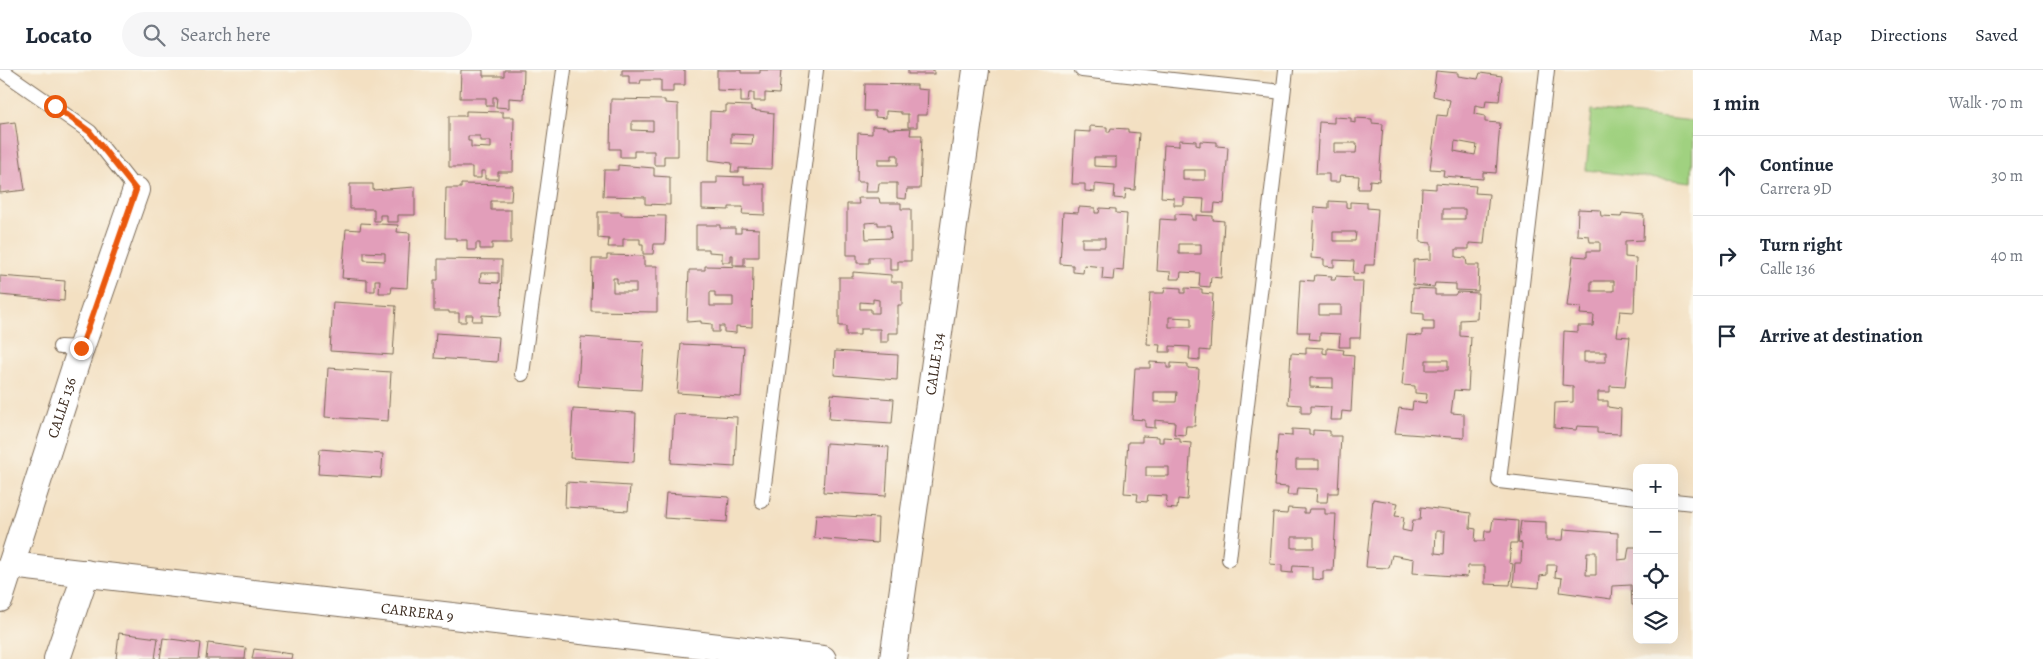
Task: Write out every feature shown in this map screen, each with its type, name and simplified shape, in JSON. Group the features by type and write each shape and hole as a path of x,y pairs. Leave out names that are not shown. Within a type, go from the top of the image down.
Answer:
{"street":[{"name":"CALLE 134","path":"893,659 976,70"},
{"name":"CALLE 136","path":"0,599 71,348 136,190"},
{"name":"CARRERA 9","path":"11,565 823,659"},
{"path":"57,659 86,573"}],"lane":[{"path":"0,70 90,132 136,190"},
{"path":"522,374 564,70"},
{"path":"762,501 816,70"},
{"path":"1082,70 1283,92"},
{"path":"1229,559 1286,70"},
{"path":"1547,70 1499,481 1633,497"},
{"path":"1678,501 1693,503"}],"green space":[{"path":"1592,110 1693,121 1692,182 1586,170"}],"building":[{"path":"461,70 483,70 483,76 504,76 504,70 524,70 523,99 509,98 509,108 496,107 497,97 493,97 493,106 486,106 486,98 460,98"},
{"path":"622,70 685,70 685,85 673,85 673,92 661,92 661,80 641,80 640,84 629,84 629,76 622,76"},
{"path":"717,70 741,70 741,73 760,73 760,70 781,70 779,94 765,93 765,101 754,101 754,93 749,93 748,102 741,102 741,91 717,90"},
{"path":"908,70 934,70 934,74 908,74"},
{"path":"1436,71 1458,73 1458,76 1478,79 1480,73 1502,76 1499,101 1486,100 1485,107 1475,105 1474,114 1485,116 1485,122 1500,123 1496,173 1483,172 1483,179 1443,176 1444,170 1430,169 1437,115 1447,116 1450,100 1433,96","holes":["1455,141 1477,145 1475,155 1454,151"]},
{"path":"865,84 917,85 917,89 928,90 927,115 917,115 917,127 908,127 908,114 901,114 901,112 886,111 886,118 875,117 875,111 864,111"},
{"path":"611,99 665,100 665,103 678,104 678,156 664,156 664,165 654,165 654,151 634,151 634,157 620,157 620,149 610,149","holes":["632,121 653,121 653,131 632,130"]},
{"path":"726,105 751,106 751,110 774,113 772,169 739,168 739,172 731,172 732,163 709,160 710,111 726,112","holes":["731,134 753,135 752,144 731,143"]},
{"path":"466,111 503,112 503,117 514,117 513,172 498,172 498,179 485,179 485,171 481,171 481,178 472,178 472,167 449,167 449,116 466,116","holes":["468,136 480,136 480,141 491,141 491,148 471,147 471,141 468,141"]},
{"path":"1334,117 1351,118 1351,122 1355,123 1355,118 1372,119 1372,123 1383,124 1379,181 1370,180 1369,189 1358,189 1359,176 1340,175 1339,182 1329,182 1329,174 1316,174 1319,122 1334,123","holes":["1334,143 1357,143 1356,153 1334,153"]},
{"path":"15,122 25,190 0,193 0,124"},
{"path":"872,126 888,127 888,129 911,128 910,135 922,135 920,189 907,189 906,199 897,198 897,183 879,183 878,192 865,192 866,182 857,182 858,133 872,134","holes":["892,155 898,155 898,165 878,165 878,159 892,159"]},
{"path":"1090,126 1107,127 1107,132 1110,132 1111,128 1128,129 1128,132 1139,133 1135,190 1126,189 1125,199 1114,198 1115,186 1095,184 1095,192 1085,191 1085,184 1072,184 1075,131 1090,132","holes":["1094,157 1116,157 1116,167 1094,166"]},
{"path":"1179,140 1196,141 1196,145 1200,146 1200,141 1217,142 1217,146 1228,147 1224,204 1215,203 1214,212 1203,212 1204,199 1184,198 1184,205 1174,205 1174,198 1161,197 1164,145 1179,146","holes":["1183,170 1205,170 1205,180 1183,180"]},
{"path":"618,165 654,168 654,176 670,177 670,205 645,204 645,197 603,196 604,170 618,170"},
{"path":"717,176 744,177 744,184 765,184 765,215 742,214 743,207 729,207 729,210 702,209 702,183 717,183"},
{"path":"1436,183 1476,186 1475,193 1489,194 1484,244 1469,243 1469,249 1456,249 1456,257 1466,258 1467,265 1479,265 1478,291 1456,290 1456,284 1435,283 1434,287 1413,285 1414,260 1431,259 1431,243 1420,242 1422,188 1436,189","holes":["1443,209 1465,209 1465,219 1443,219"]},
{"path":"350,184 373,184 373,190 415,187 415,215 398,215 398,222 387,222 387,215 380,215 380,221 374,221 374,209 350,209"},
{"path":"461,184 512,185 511,201 491,201 491,210 511,210 511,243 492,243 492,249 480,249 480,243 476,243 476,250 467,250 467,240 445,238 446,188 461,188"},
{"path":"858,198 879,198 880,203 901,203 901,209 911,209 911,261 898,261 898,270 890,270 890,257 869,257 869,263 857,263 857,255 847,255 847,204 859,204","holes":["878,222 878,225 890,225 891,238 866,239 865,223"]},
{"path":"1329,201 1346,202 1346,207 1350,208 1350,202 1367,203 1367,208 1378,209 1374,265 1365,265 1364,274 1353,273 1354,261 1334,260 1334,267 1324,266 1324,259 1311,258 1314,207 1329,208","holes":["1333,232 1356,232 1355,241 1333,241"]},
{"path":"1079,207 1095,208 1095,213 1099,213 1100,208 1116,209 1116,213 1127,214 1123,271 1114,270 1113,280 1102,279 1103,267 1084,265 1083,273 1073,272 1073,265 1060,264 1063,212 1078,213","holes":["1082,238 1105,238 1105,247 1082,247"]},
{"path":"1578,209 1600,210 1601,216 1621,217 1622,213 1644,215 1643,240 1625,241 1625,257 1636,258 1634,312 1620,311 1617,336 1630,337 1625,387 1610,386 1610,392 1598,392 1598,401 1608,401 1608,407 1621,409 1620,434 1597,433 1597,427 1577,426 1576,430 1554,428 1555,403 1573,402 1573,386 1562,385 1564,331 1578,332 1578,326 1593,326 1594,315 1580,314 1581,307 1567,306 1573,256 1587,257 1587,251 1600,251 1600,242 1590,242 1589,236 1577,235","holes":["1591,281 1614,281 1614,291 1591,291","1584,352 1606,352 1606,362 1584,362"]},
{"path":"598,212 621,212 621,215 666,216 665,244 654,244 653,254 643,254 643,244 640,244 640,239 623,239 623,247 608,247 609,239 598,238"},
{"path":"1175,214 1192,215 1192,220 1196,220 1196,215 1213,216 1213,220 1224,221 1221,278 1211,277 1210,287 1199,286 1200,273 1181,272 1180,279 1170,279 1171,272 1157,271 1160,219 1175,220","holes":["1179,244 1201,244 1201,254 1179,254"]},
{"path":"361,223 398,225 397,232 410,233 407,288 392,287 391,293 379,293 380,280 375,280 375,291 367,291 367,280 342,278 346,229 360,230","holes":["364,252 385,253 385,261 364,260"]},
{"path":"696,225 720,225 720,228 735,228 735,233 741,233 741,228 759,229 759,257 744,257 744,265 733,265 733,255 731,255 731,262 722,262 722,253 709,252 709,249 696,249"},
{"path":"607,255 644,256 644,266 657,266 657,312 591,311 592,259 607,259","holes":["613,278 617,278 617,283 636,283 636,292 613,292"]},
{"path":"438,259 502,260 501,316 482,315 482,321 472,321 473,315 466,315 466,322 459,322 459,313 434,311 434,280 438,280","holes":["481,273 499,273 499,283 480,282"]},
{"path":"705,266 753,267 752,327 736,326 736,333 724,332 724,326 719,326 719,332 712,332 712,324 701,323 701,321 687,322 689,270 705,270","holes":["710,292 715,292 715,297 733,297 733,306 710,306"]},
{"path":"853,272 891,275 891,282 902,282 902,305 898,305 898,333 888,333 888,342 880,342 880,329 860,329 860,335 846,335 846,326 839,326 839,277 853,277","holes":["873,299 879,300 879,313 871,313 871,309 860,309 860,302 873,303"]},
{"path":"1315,275 1332,276 1331,280 1335,280 1336,276 1353,277 1353,281 1363,281 1360,338 1350,338 1350,347 1339,347 1340,334 1320,333 1320,340 1309,339 1310,332 1297,332 1300,280 1314,281","holes":["1319,305 1341,305 1341,315 1319,315"]},
{"path":"0,276 65,281 64,301 0,295"},
{"path":"1165,287 1181,288 1181,293 1185,293 1185,288 1202,289 1202,293 1213,294 1210,351 1200,350 1200,360 1189,359 1190,347 1170,346 1170,352 1159,352 1160,345 1147,344 1150,293 1164,293","holes":["1169,317 1191,318 1191,327 1169,327"]},
{"path":"1413,288 1435,289 1435,295 1455,295 1457,292 1478,293 1477,319 1460,320 1460,336 1471,337 1468,391 1454,390 1451,413 1464,414 1464,438 1395,433 1399,408 1412,410 1413,401 1426,403 1427,394 1415,393 1415,386 1402,385 1407,335 1422,336 1422,330 1434,330 1434,321 1424,321 1424,314 1412,313","holes":["1426,360 1448,360 1448,370 1426,370"]},
{"path":"333,302 396,306 393,355 330,351"},
{"path":"436,333 499,337 497,362 434,358"},
{"path":"581,337 644,341 641,390 578,386"},
{"path":"681,344 744,347 741,397 677,393"},
{"path":"1306,347 1323,348 1323,353 1327,354 1327,348 1344,350 1343,354 1354,355 1351,412 1342,411 1341,420 1330,420 1331,407 1311,406 1311,413 1301,413 1301,405 1288,404 1291,353 1306,354","holes":["1310,378 1333,378 1333,388 1310,387"]},
{"path":"835,351 898,355 897,380 834,375"},
{"path":"1150,362 1167,363 1167,368 1171,368 1171,363 1188,364 1188,368 1199,369 1195,426 1186,426 1185,435 1174,434 1175,422 1155,420 1155,428 1145,427 1145,420 1132,419 1135,368 1150,368","holes":["1154,392 1177,392 1176,402 1154,402"]},
{"path":"328,368 391,372 388,421 325,417"},
{"path":"831,394 894,399 892,423 829,419"},
{"path":"573,409 636,413 634,462 570,458"},
{"path":"674,414 737,417 735,467 671,463"},
{"path":"1292,429 1309,430 1309,435 1313,435 1313,430 1330,431 1330,436 1341,436 1338,493 1328,493 1327,502 1316,502 1317,489 1298,488 1297,495 1287,495 1288,487 1274,486 1278,435 1292,436","holes":["1296,460 1319,460 1319,469 1296,469"]},
{"path":"1142,436 1159,437 1159,442 1163,442 1163,437 1180,438 1180,442 1191,443 1187,500 1178,499 1177,509 1166,508 1167,496 1148,495 1147,502 1137,501 1138,494 1124,493 1128,442 1142,442","holes":["1146,467 1169,467 1169,476 1146,476"]},
{"path":"826,443 889,447 886,496 823,492"},
{"path":"320,449 383,454 381,478 318,474"},
{"path":"566,482 630,486 628,511 565,507"},
{"path":"666,493 729,497 727,522 664,518"},
{"path":"1373,499 1398,503 1395,516 1404,517 1402,530 1411,532 1413,520 1420,520 1421,507 1471,513 1470,528 1476,529 1475,541 1484,541 1485,531 1491,531 1493,519 1518,521 1517,543 1511,543 1509,563 1513,564 1510,585 1485,584 1485,566 1468,566 1467,577 1413,573 1414,559 1392,555 1389,568 1366,567","holes":["1436,531 1445,531 1444,554 1435,553"]},
{"path":"1288,508 1304,509 1304,513 1308,513 1309,509 1325,509 1325,514 1336,514 1333,571 1323,571 1323,580 1312,579 1312,567 1293,566 1292,573 1282,572 1282,565 1270,564 1273,513 1287,514","holes":["1292,537 1314,537 1314,548 1292,548"]},
{"path":"816,514 878,518 877,543 814,538"},
{"path":"1521,521 1546,522 1546,540 1563,540 1564,529 1618,533 1618,560 1627,559 1629,547 1633,547 1633,605 1631,585 1612,586 1611,599 1560,592 1562,578 1555,577 1556,565 1547,565 1547,575 1540,576 1539,588 1513,586 1515,563 1521,563 1522,543 1518,542","holes":["1587,552 1596,552 1596,575 1586,575"]},
{"path":"119,633 158,638 155,659 116,659"},
{"path":"163,638 201,643 199,659 160,659"},
{"path":"208,643 246,648 245,659 206,659"},
{"path":"254,649 292,654 291,659 252,659"}],"route":[{"path":"55,106 90,132 136,190 81,348"}]}
